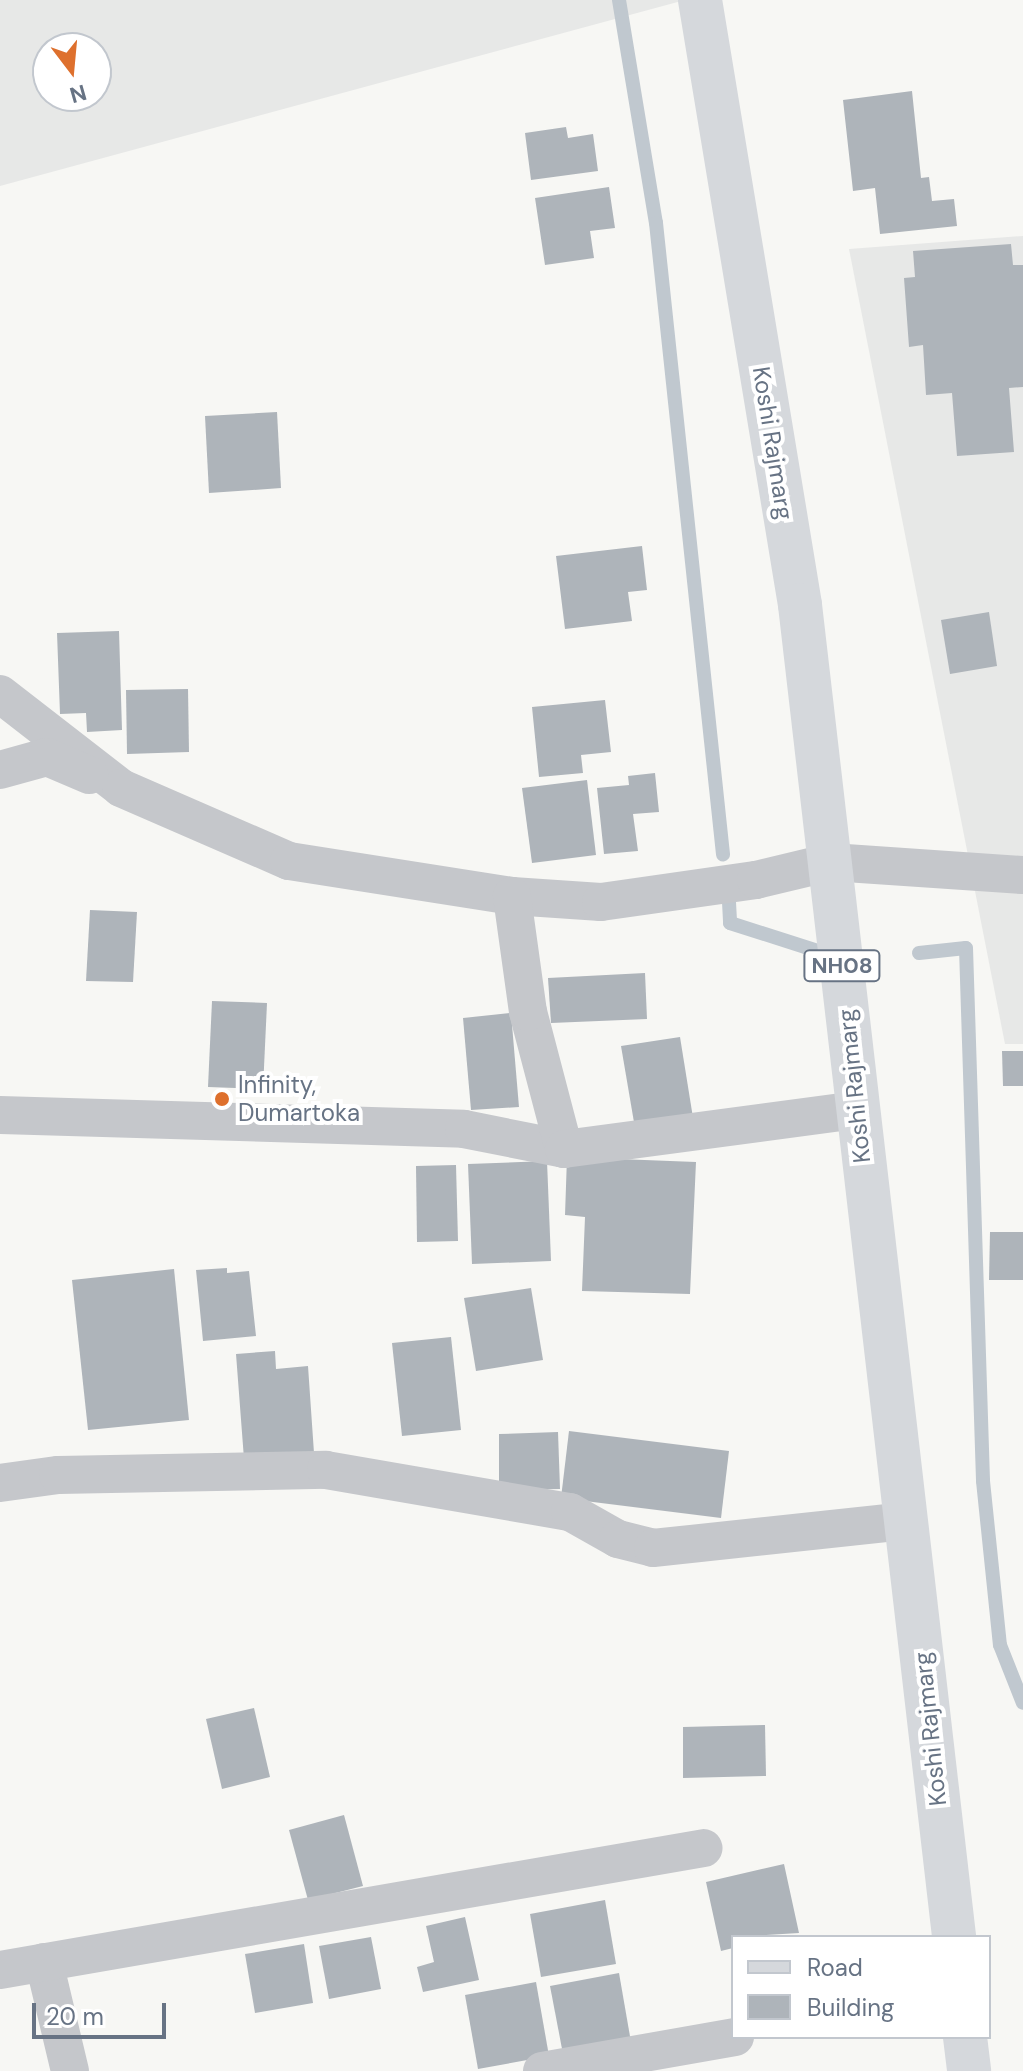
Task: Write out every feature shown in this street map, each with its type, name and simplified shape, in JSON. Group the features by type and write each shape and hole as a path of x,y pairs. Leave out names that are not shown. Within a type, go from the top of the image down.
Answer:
{"main road":[{"name":"Koshi Rajmarg","path":"700,0 800,605 954,1935"},
{"path":"965,2039 969,2071"}],"street":[{"path":"0,694 121,788"},
{"path":"0,770 47,757 289,861 512,896 601,902 756,880 831,862 1023,875"},
{"path":"512,896 528,1012 564,1149"},
{"path":"0,1115 464,1129 564,1149 856,1110"},
{"path":"0,1483 58,1475 326,1470 570,1512 618,1539 653,1548 907,1521"},
{"path":"0,1970 704,1848"},
{"path":"44,1962 70,2071"},
{"path":"542,2071 731,2038"}],"shaded area":[{"path":"0,0 685,0 0,186"},
{"path":"1023,236 1023,1044 1005,1044 849,249"}],"building":[{"path":"912,91 921,178 929,177 932,201 954,199 957,226 880,234 875,188 853,191 843,100"},
{"path":"566,127 568,138 593,134 598,171 531,180 525,133"},
{"path":"609,187 615,228 590,231 594,258 545,265 535,198"},
{"path":"1011,244 1013,265 1023,265 1023,387 1009,388 1014,452 957,456 952,393 926,395 923,345 909,347 904,278 915,277 913,251"},
{"path":"277,412 281,488 209,493 205,416"},
{"path":"642,546 647,590 628,592 632,621 565,629 556,556"},
{"path":"989,612 997,666 950,674 941,620"},
{"path":"119,631 122,730 87,732 86,713 60,714 57,633"},
{"path":"188,689 189,752 127,754 126,690"},
{"path":"605,700 611,752 581,755 583,773 539,777 532,707"},
{"path":"655,773 659,812 633,814 638,851 604,854 597,788 629,785 628,776"},
{"path":"587,780 596,855 532,863 522,788"},
{"path":"90,910 137,912 133,982 86,981"},
{"path":"645,973 647,1019 551,1023 548,978"},
{"path":"212,1001 267,1003 263,1089 208,1087"},
{"path":"511,1013 519,1107 471,1110 463,1018"},
{"path":"680,1037 694,1124 636,1134 621,1046"},
{"path":"1002,1051 1023,1051 1023,1086 1003,1086"},
{"path":"567,1157 696,1162 690,1294 582,1291 585,1217 565,1215"},
{"path":"547,1161 551,1261 472,1264 468,1164"},
{"path":"456,1165 458,1241 417,1242 416,1166"},
{"path":"990,1232 1023,1232 1023,1280 989,1280"},
{"path":"227,1268 227,1273 249,1271 256,1336 203,1341 196,1270"},
{"path":"174,1269 189,1420 88,1430 72,1280"},
{"path":"531,1288 543,1360 476,1371 464,1298"},
{"path":"451,1337 461,1430 402,1436 392,1343"},
{"path":"275,1351 276,1369 308,1366 314,1453 244,1459 236,1354"},
{"path":"569,1431 729,1451 721,1518 561,1498"},
{"path":"558,1432 560,1489 499,1490 499,1434"},
{"path":"254,1708 270,1777 222,1789 206,1719"},
{"path":"765,1725 766,1776 683,1778 683,1727"},
{"path":"344,1815 363,1886 308,1900 289,1830"},
{"path":"784,1864 799,1933 731,1935 731,1948 721,1951 706,1882"},
{"path":"605,1900 616,1964 541,1977 530,1914"},
{"path":"465,1917 479,1980 423,1992 417,1967 434,1962 426,1926"},
{"path":"371,1937 381,1989 329,1999 319,1946"},
{"path":"304,1944 313,2003 255,2013 245,1954"},
{"path":"619,1973 631,2042 563,2054 550,1986"},
{"path":"536,1982 549,2056 478,2069 465,1995"}],"waterway":[{"path":"619,0 656,223 723,854"},
{"path":"729,902 730,923 818,951"},
{"path":"919,953 966,948 983,1481 1000,1645 1023,1703"}],"place":[{"name":"Infinity, Dumartoka","path":"222,1099"}]}
